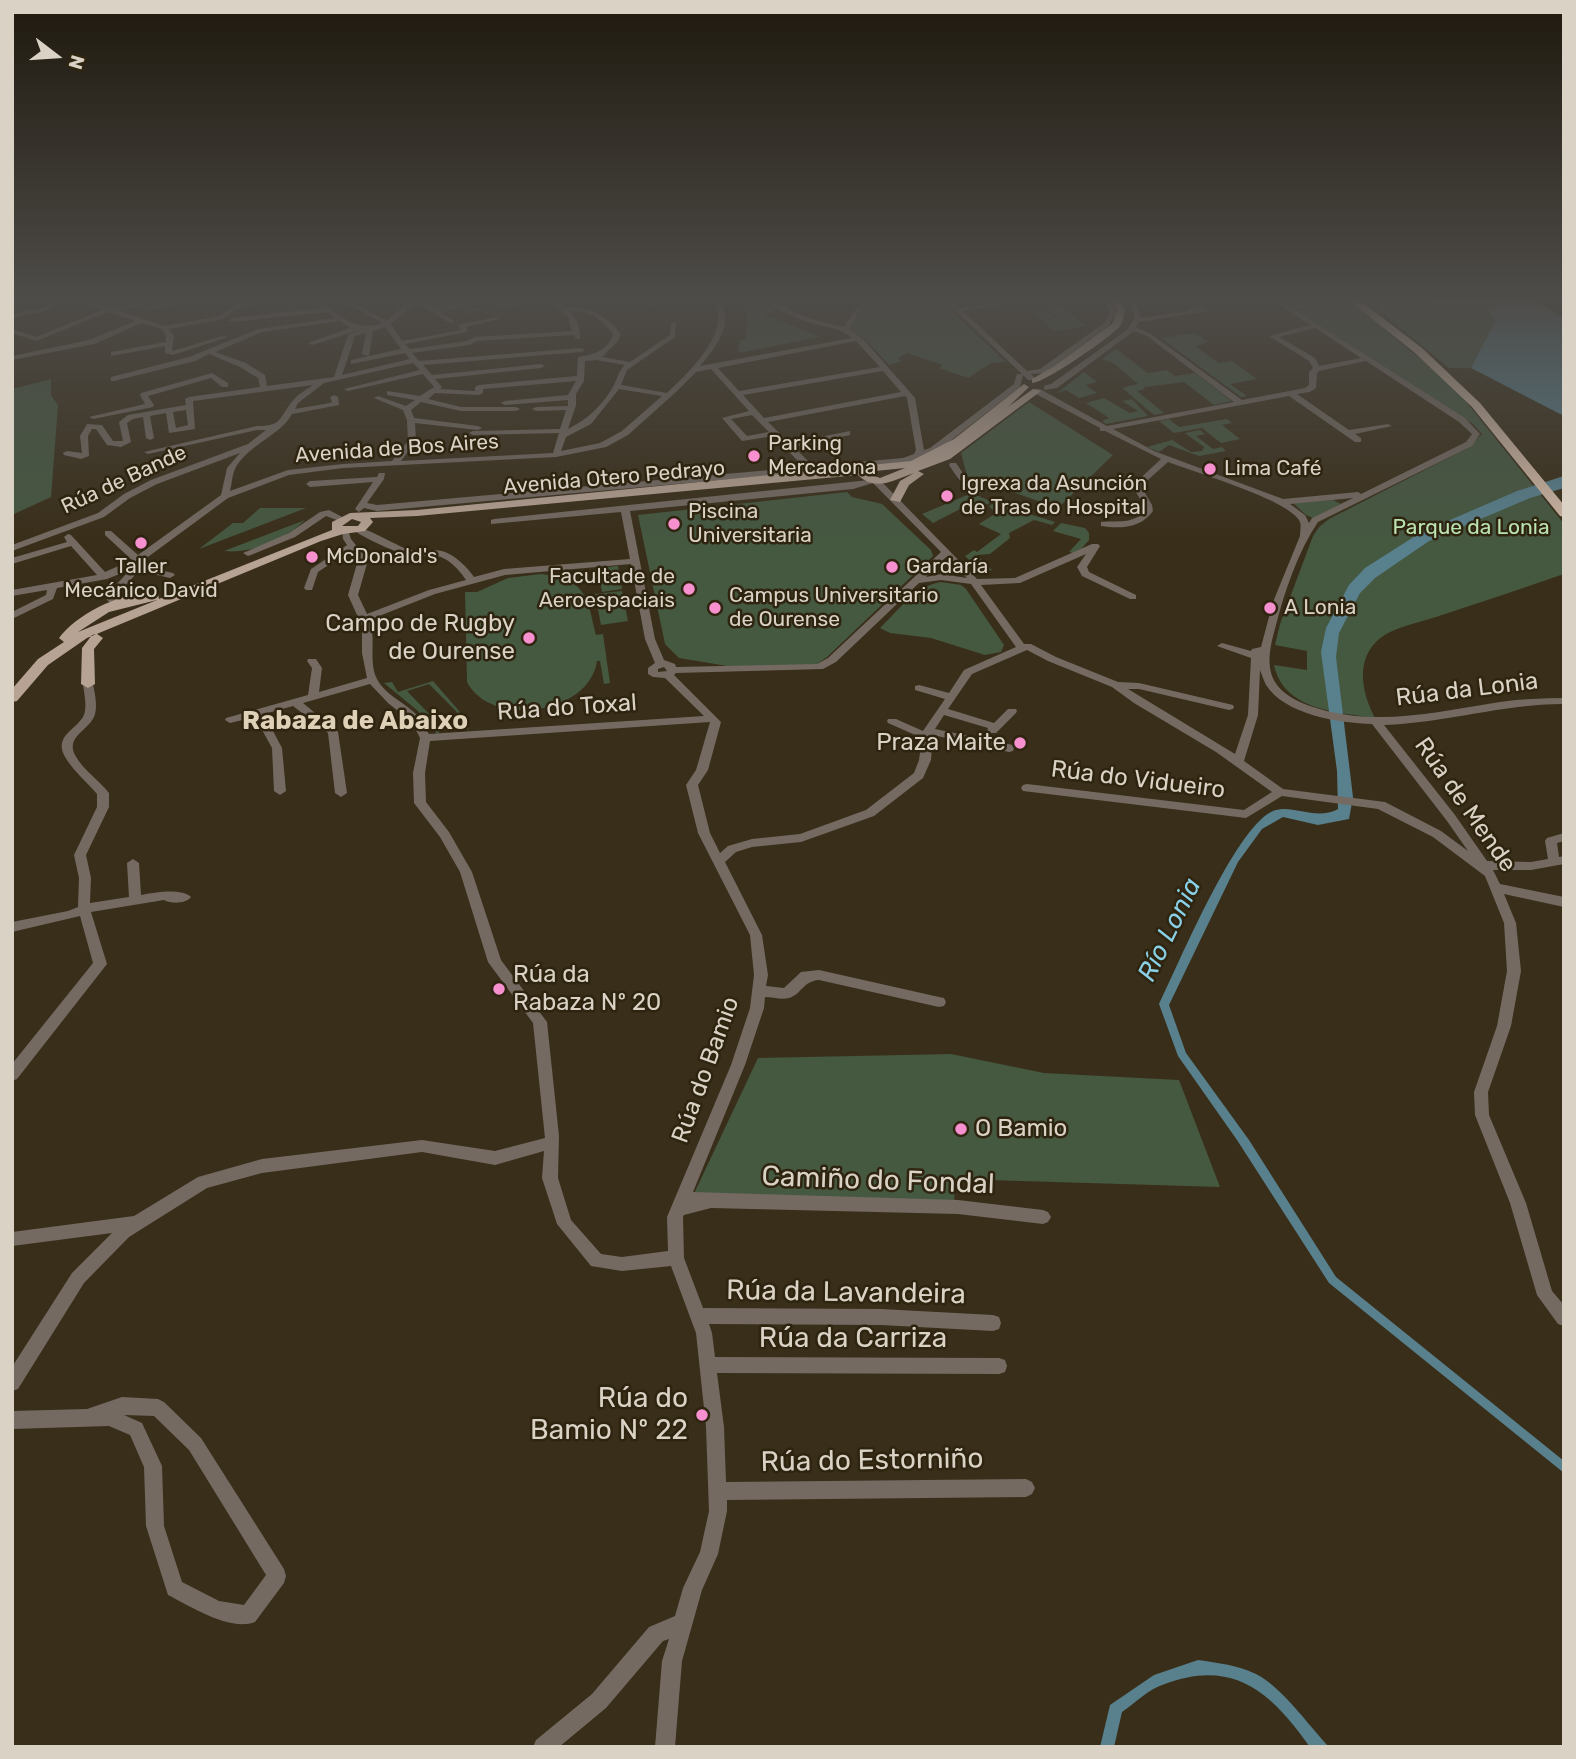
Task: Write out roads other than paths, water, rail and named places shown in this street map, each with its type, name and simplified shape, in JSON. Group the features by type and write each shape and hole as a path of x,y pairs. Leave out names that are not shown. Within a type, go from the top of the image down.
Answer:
{"highway":[{"path":"1451,381 1476,405 1564,513"}],"main road":[{"path":"870,478 916,463 933,463 954,451 1043,381"},
{"path":"870,478 938,454 1044,381"},
{"path":"893,497 908,480 936,468 953,465 956,457 954,451"},
{"path":"916,463 936,468"},
{"name":"Avenida Otero Pedrayo","path":"162,598 380,515 840,473 870,478"},
{"name":"Avenida Otero Pedrayo","path":"352,526 765,484 870,478"},
{"path":"12,680 37,661 91,628 131,607 162,598"},
{"path":"91,628 131,607 162,598"},
{"path":"91,628 95,633 113,630 131,607"},
{"path":"88,684 91,628"},
{"path":"66,644 88,684"},
{"path":"12,698 37,661"}],"street":[{"path":"181,381 196,397"},
{"path":"93,417 150,405 144,395 193,381"},
{"path":"220,381 225,385"},
{"path":"263,381 264,388"},
{"path":"169,410 172,431 192,427 189,399 318,381"},
{"path":"225,496 231,468 251,446 275,428 290,412 295,402 313,386 328,381"},
{"path":"348,389 391,381"},
{"path":"434,381 438,387 436,391"},
{"path":"408,409 436,391 479,393 479,387 525,387 578,381"},
{"path":"555,455 571,408 571,397 579,381"},
{"path":"411,420 475,431 562,434 592,419 619,381"},
{"name":"Avenida de Bos Aires","path":"12,593 104,577 134,563 225,496 288,473 389,464 555,455 589,449 617,438 682,381"},
{"path":"726,381 810,468"},
{"path":"737,394 813,381"},
{"path":"895,381 909,396 920,450 916,463"},
{"path":"1029,381 1103,429 1167,459 1282,502 1303,517 1304,536"},
{"path":"1035,387 1038,381"},
{"path":"916,463 1035,387 1054,386 1061,381"},
{"path":"1211,381 1241,403"},
{"path":"1103,429 1292,394 1312,388 1312,381"},
{"path":"1238,762 1253,715 1261,653 1304,536 1315,520 1469,444 1476,436 1475,431 1466,423 1401,381"},
{"path":"617,386 667,395"},
{"path":"390,393 461,409 571,408"},
{"path":"1292,394 1358,440"},
{"path":"762,421 909,396"},
{"path":"290,412 332,405 336,403 334,397"},
{"path":"489,403 571,397"},
{"path":"378,398 408,409"},
{"path":"67,453 81,457 86,454 84,436 90,426 99,427 110,443 124,444 127,442 123,422 131,417 190,407"},
{"path":"309,588 314,571 352,526 389,464 412,442 408,409"},
{"path":"754,412 726,418 745,439 775,433"},
{"path":"146,414 150,438"},
{"path":"513,433 516,419"},
{"path":"1348,433 1388,426"},
{"path":"148,452 257,428 275,428"},
{"path":"789,446 847,433"},
{"name":"Rúa de Bande","path":"12,548 101,515 127,496 154,482 251,446"},
{"path":"1104,524 1134,523 1147,515 1148,505 1136,486 1167,459"},
{"path":"893,497 885,473 904,460 916,463"},
{"name":"Avenida Otero Pedrayo","path":"248,553 292,535 323,514 329,513 352,526 377,508 904,460"},
{"path":"953,465 964,481 978,491"},
{"name":"Avenida Otero Pedrayo","path":"810,468 840,473"},
{"path":"141,476 154,482"},
{"path":"494,522 853,486 870,478 893,497 975,582 1021,647"},
{"path":"310,484 380,479"},
{"path":"853,486 893,497"},
{"path":"1282,502 1333,499 1368,492"},
{"path":"1333,499 1345,506"},
{"name":"Avenida Otero Pedrayo","path":"380,515 422,504"},
{"path":"625,509 650,639 660,664 653,668 653,674 820,667 832,660 947,552"},
{"path":"352,526 369,536 419,555 431,551 443,555 453,560 472,581"},
{"path":"352,526 363,561 353,595 367,626 367,653 372,680 416,720 425,738 419,774 420,803 446,835 466,872 495,962 540,1022 552,1142 550,1178 565,1224 597,1261 622,1264 676,1258"},
{"path":"108,533 134,563 170,575"},
{"path":"65,534 104,577"},
{"path":"12,561 73,542"},
{"path":"916,581 941,577 975,582 1017,580 1095,546 1082,567 1085,574 1133,597"},
{"path":"363,619 432,592 527,569 635,561"},
{"path":"131,607 110,597 132,573 134,563"},
{"path":"12,616 50,597 53,586"},
{"path":"718,861 732,849 752,843 801,838 870,813 919,775 925,760 928,734 968,672 1021,647 1031,646 1052,659 1116,685 1138,701 1191,730 1283,792 1381,805 1437,834 1489,876 1564,902"},
{"path":"1222,646 1261,653"},
{"path":"1261,653 1265,670 1275,690 1298,706 1321,713 1375,721"},
{"path":"312,661 317,668 313,698"},
{"path":"671,673 712,719"},
{"path":"230,720 372,680"},
{"path":"12,1075 100,964 84,909 85,878 80,855 103,807 103,793 70,754 67,746 72,732 88,717 91,707 88,684"},
{"path":"1116,685 1139,686 1229,707"},
{"path":"919,688 951,697"},
{"name":"Rúa da Lonia","path":"1375,721 1398,721 1528,701 1564,701"},
{"path":"296,703 333,732 341,793"},
{"path":"942,710 996,727"},
{"path":"983,740 1012,711"},
{"path":"258,713 276,748 280,791"},
{"name":"Rúa do Toxal","path":"425,738 712,719"},
{"name":"Rúa do Bamio","path":"665,1747 672,1661 693,1588 709,1554 718,1511 704,1333 676,1258 675,1217 738,1065 757,1008 761,975 756,935 704,833 692,785 702,770 716,722 712,719"},
{"path":"892,720 928,734 983,740 1009,748"},
{"name":"Rúa de Mende","path":"1375,721 1451,818 1489,876 1510,922 1514,971 1504,1026 1482,1092 1482,1115 1518,1203 1545,1295 1564,1318"},
{"name":"Rúa do Vidueiro","path":"1027,788 1247,814 1283,792"},
{"path":"1489,876 1559,861 1551,841 1564,837"},
{"path":"133,863 135,900"},
{"path":"12,928 71,915 84,909 167,895 170,898 185,897"},
{"path":"759,991 786,993 806,976 819,975 939,1002"},
{"path":"12,1383 78,1278 123,1232 203,1182 262,1166 422,1146 495,1158 552,1142"},
{"name":"Camiño do Fondal","path":"680,1203 958,1207 1043,1217"},
{"path":"12,1239 138,1222"},
{"name":"Rúa da Lavandeira","path":"697,1316 881,1317 993,1323"},
{"name":"Rúa da Carriza","path":"707,1365 999,1366"},
{"path":"12,1420 87,1418 109,1417 136,1429 153,1466 155,1526 175,1588 217,1610 248,1615 277,1576 195,1444 158,1408 122,1406 87,1418"},
{"name":"Rúa do Estorniño","path":"718,1491 1026,1488"},
{"path":"542,1747 599,1701 656,1634 683,1623"}],"water":[{"path":"1496,381 1564,381 1564,416"},
{"path":"1564,476 1564,488 1530,498 1429,541 1375,578 1360,593 1339,633 1336,657 1353,797 1349,819 1318,825 1283,817 1262,829 1238,862 1169,1005 1186,1053 1249,1140 1336,1277 1564,1461 1564,1473 1329,1283 1237,1140 1178,1056 1159,1004 1193,930 1225,870 1256,824 1278,810 1320,814 1338,809 1337,771 1321,652 1326,628 1349,585 1365,568 1420,533 1517,491"},
{"path":"1198,1660 1242,1668 1266,1680 1285,1697 1329,1747 1310,1747 1280,1710 1248,1685 1230,1678 1210,1675 1187,1677 1147,1693 1122,1712 1114,1747 1100,1747 1110,1705 1154,1675"}],"place":[{"name":"Parking Mercadona","path":"754,456"},
{"name":"Lima Café","path":"1210,469"},
{"name":"Igrexa da Asunción de Tras do Hospital","path":"947,496"},
{"name":"Piscina Universitaria","path":"674,524"},
{"name":"Taller Mecánico David","path":"141,543"},
{"name":"McDonald's","path":"312,557"},
{"name":"Gardaría","path":"892,567"},
{"name":"Facultade de Aeroespaciais","path":"689,589"},
{"name":"Campus Universitario de Ourense","path":"715,608"},
{"name":"A Lonia","path":"1270,608"},
{"name":"Campo de Rugby de Ourense","path":"529,638"},
{"name":"Praza Maite","path":"1020,743"},
{"name":"Rúa da Rabaza Nº 20","path":"499,989"},
{"name":"O Bamio","path":"961,1129"},
{"name":"Rúa do Bamio Nº 22","path":"702,1415"}],"district":[{"name":"Rabaza de Abaixo","path":"355,721"}],"park label":[{"name":"Parque da Lonia","path":"1471,528"}],"water label":[{"name":"Río Lonia","path":"1170,930"}]}
